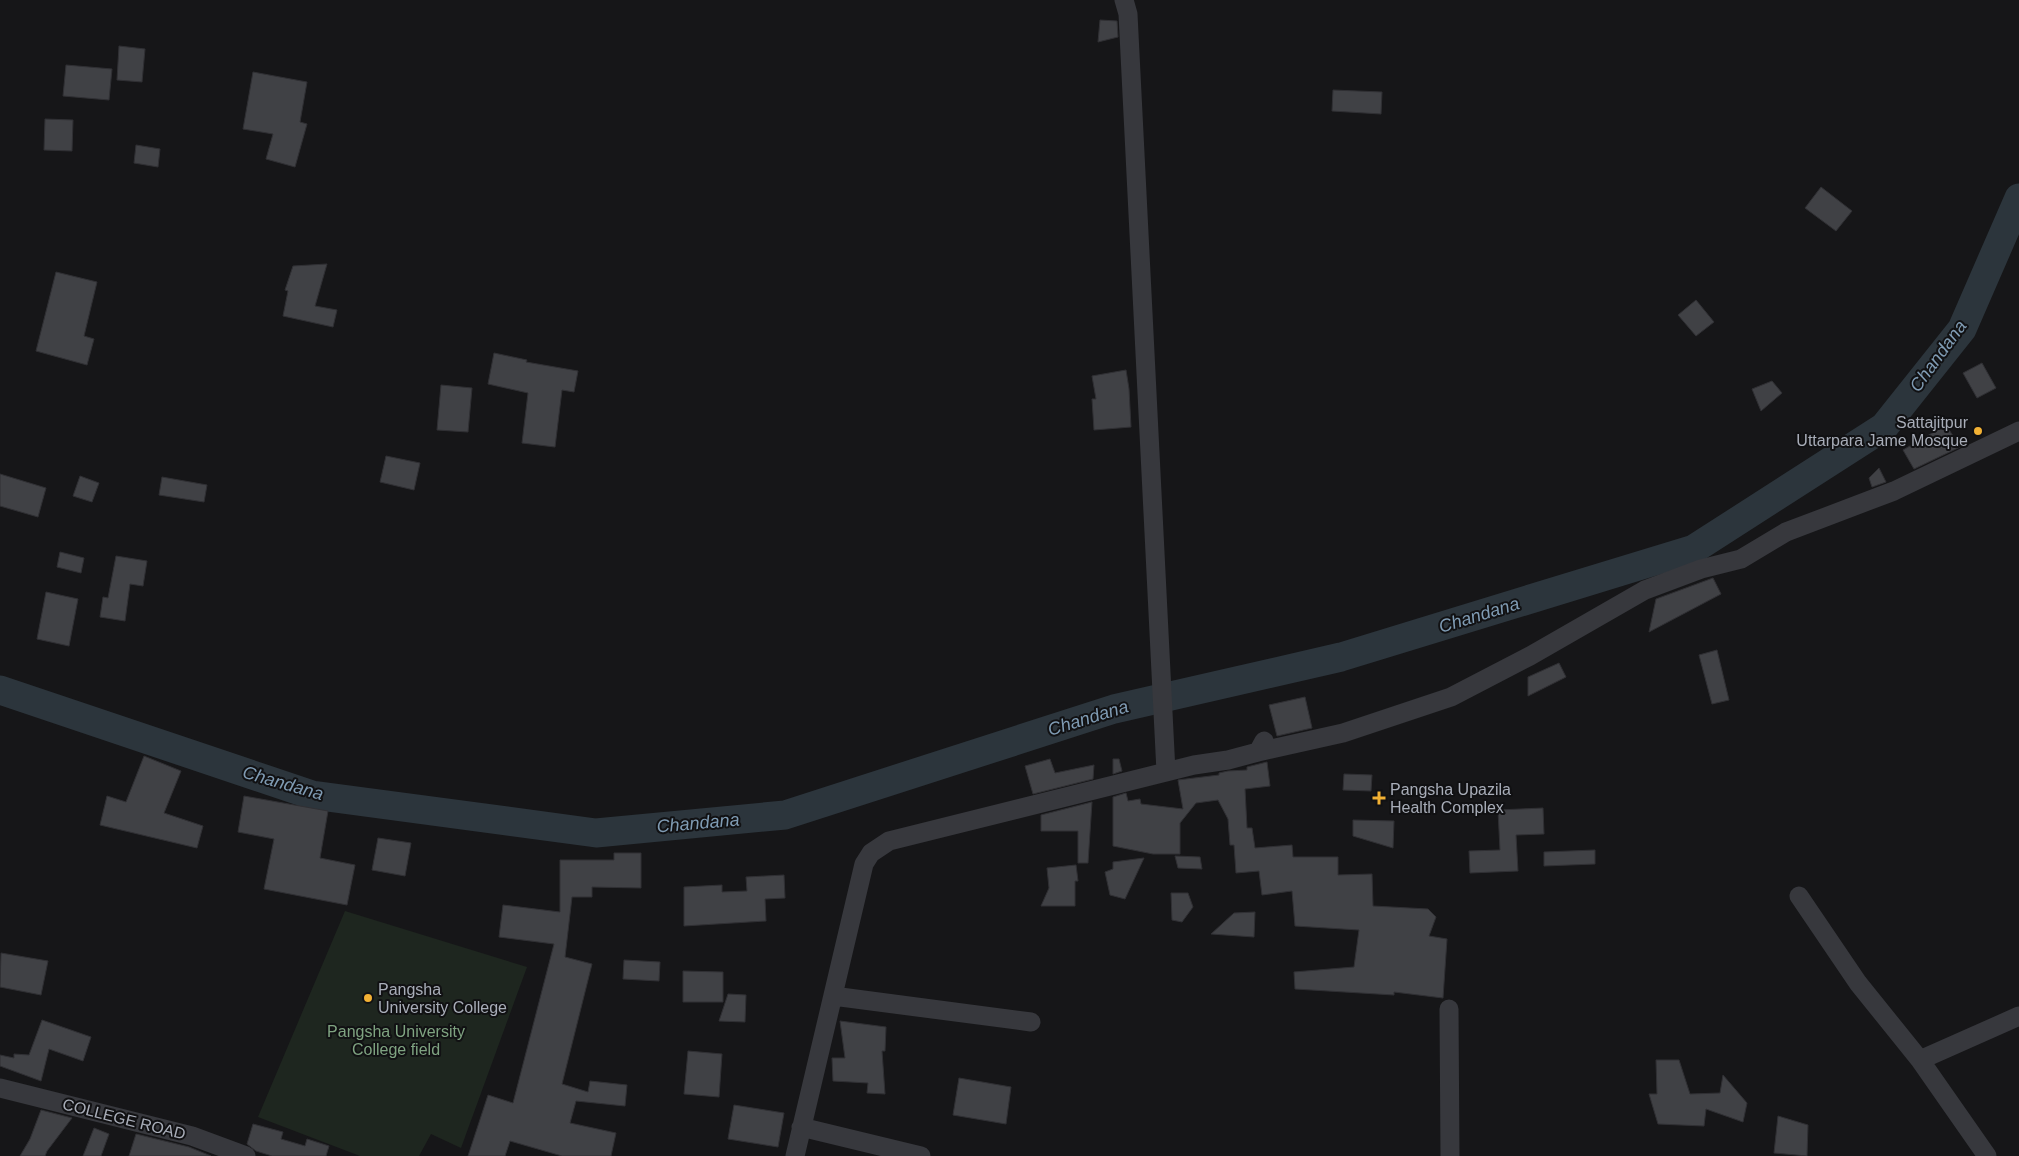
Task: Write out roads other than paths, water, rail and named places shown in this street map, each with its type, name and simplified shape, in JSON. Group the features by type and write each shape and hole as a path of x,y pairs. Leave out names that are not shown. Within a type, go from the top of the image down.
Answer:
{"street":[{"path":"1124,0 1128,14 1166,764"},
{"path":"795,1156 864,864 872,853 889,841 1166,764 1194,765 1228,760 1262,745 1342,733 1451,697 1530,656 1645,590 1701,569 1740,559 1786,532 1894,491 2019,431"},
{"path":"1799,896 1868,997 1920,1060 1987,1156"},
{"path":"832,996 1031,1022"},
{"path":"1449,1009 1450,1156"},
{"path":"1920,1060 2019,1016"},
{"name":"COLLEGE ROAD","path":"0,1088 174,1131 246,1156"},
{"path":"801,1127 922,1156"}],"waterway":[{"name":"Chandana","path":"0,690 312,795 596,833 785,815 1114,709 1341,657 1694,549 1884,427 1962,329 2019,198"}],"place":[{"name":"Sattajitpur Uttarpara Jame Mosque","path":"1978,431"},
{"name":"Pangsha Upazila Health Complex","path":"1379,798"},
{"name":"Pangsha University College","path":"368,998"}],"park label":[{"name":"Pangsha University College field","path":"396,1040"}]}
